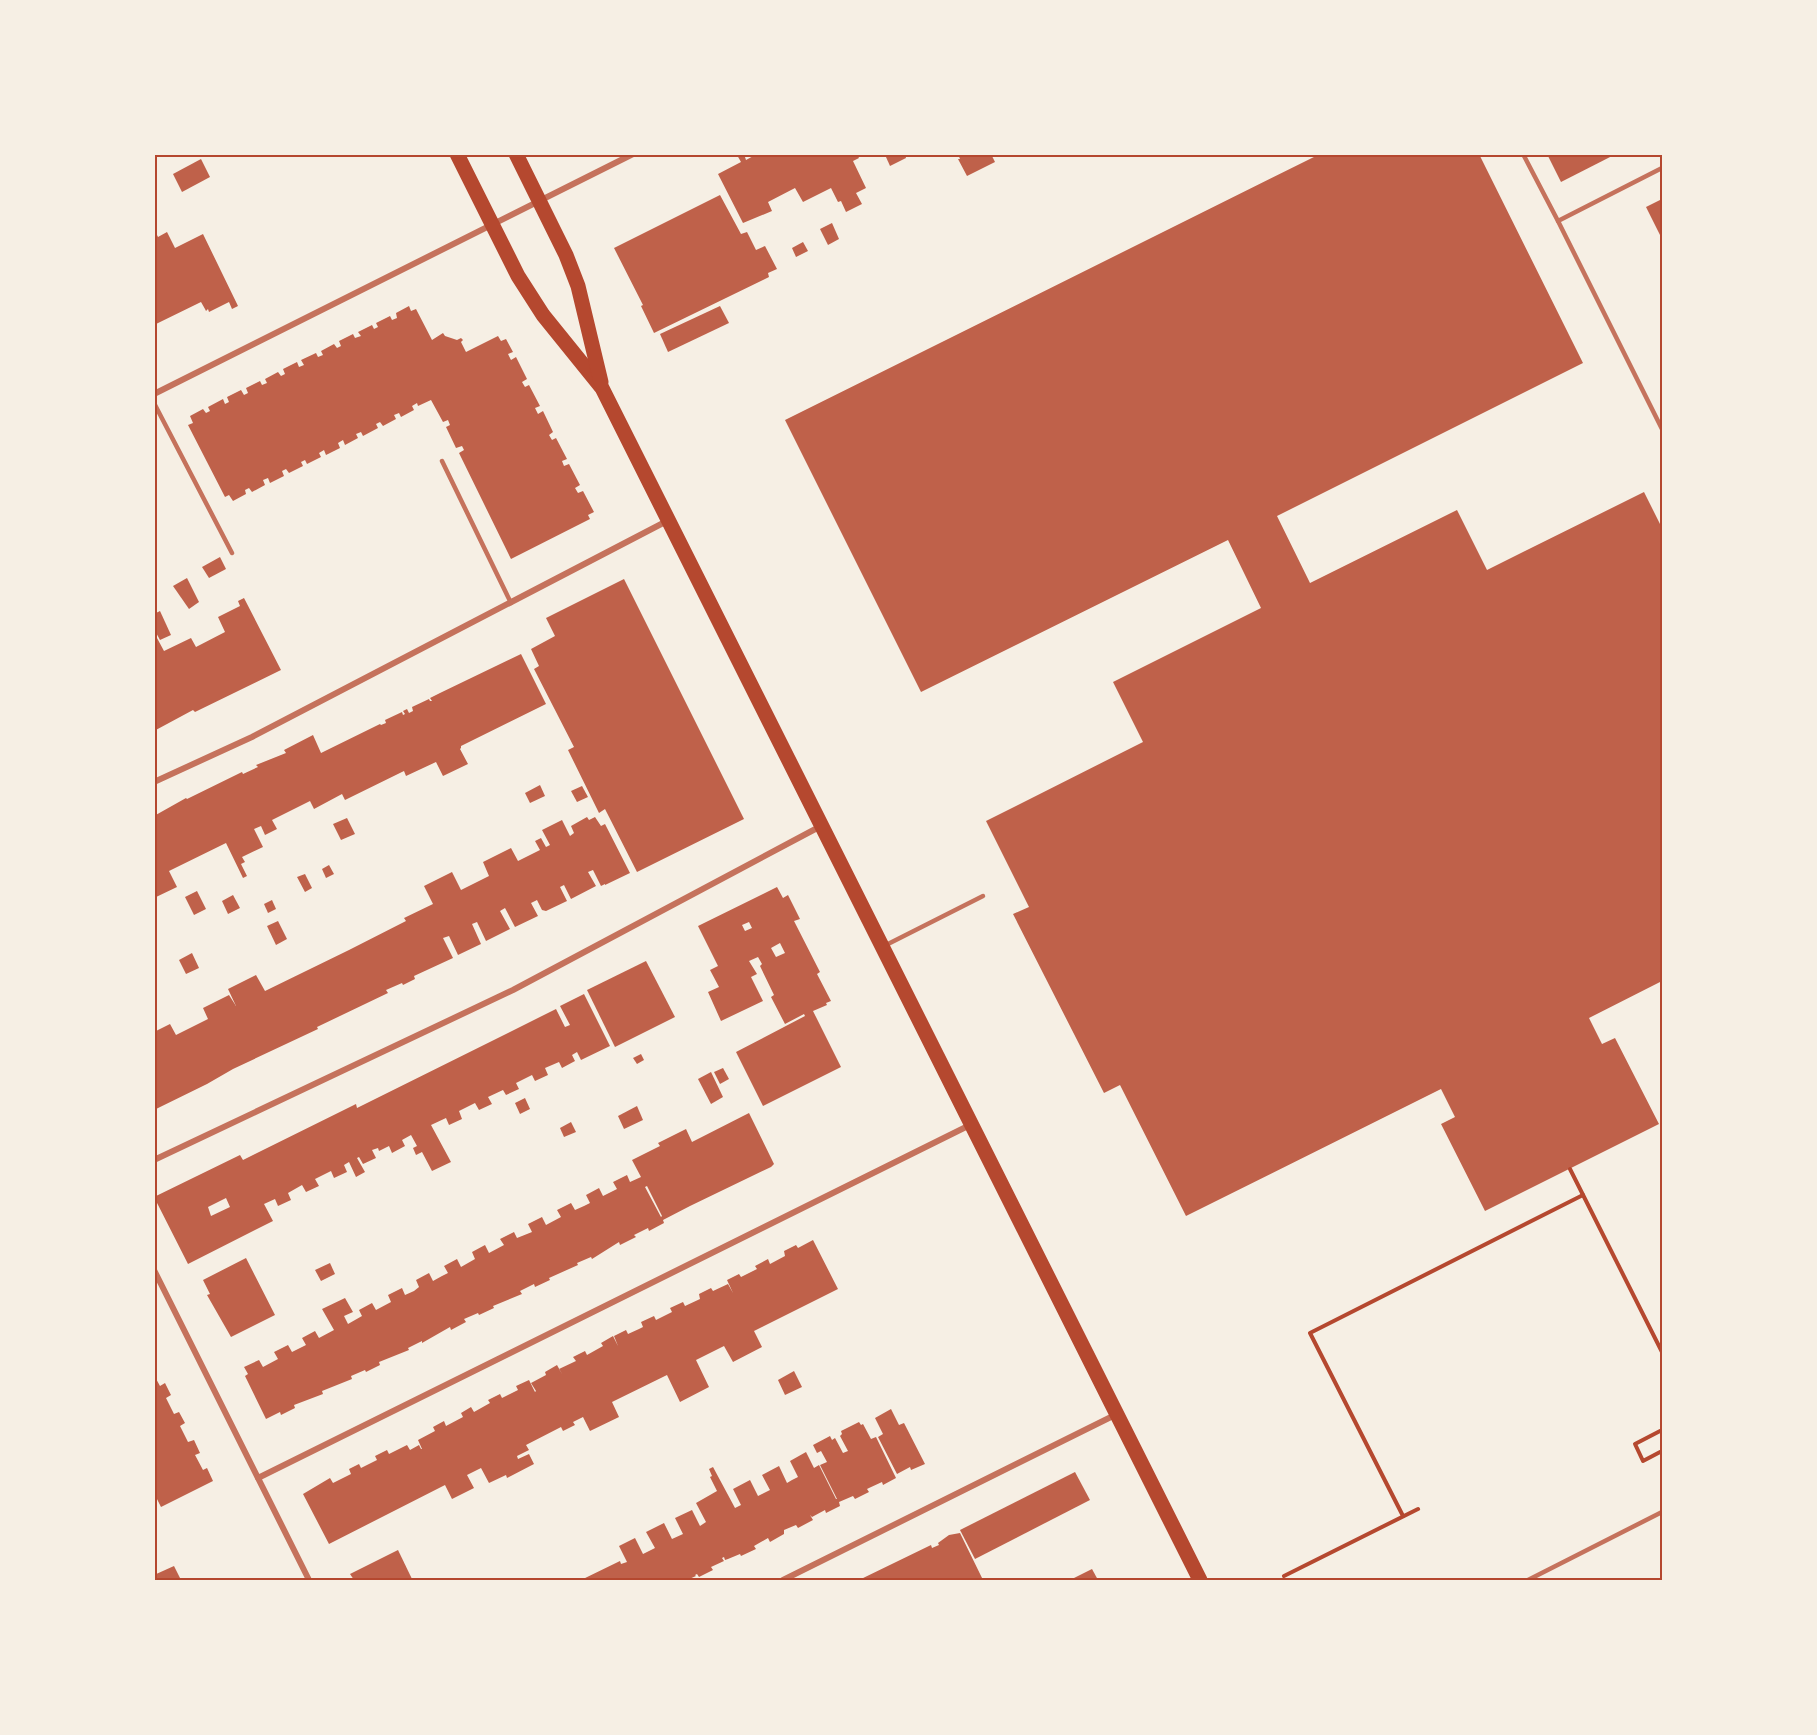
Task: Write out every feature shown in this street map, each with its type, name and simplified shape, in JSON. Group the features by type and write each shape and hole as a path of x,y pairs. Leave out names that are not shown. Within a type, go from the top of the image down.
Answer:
{"main road":[{"path":"457,154 518,276 543,315 602,388 1200,1581"},
{"path":"516,154 566,255 578,286 602,388"}],"street":[{"path":"154,394 633,154"},
{"path":"154,782 252,737 669,520"},
{"path":"154,1160 513,990 822,825"},
{"path":"258,1478 971,1124"},
{"path":"154,1270 309,1581"},
{"path":"783,1581 1117,1414"}],"lane":[{"path":"1523,154 1662,429"},
{"path":"1558,221 1662,168"},
{"path":"154,402 232,553"},
{"path":"442,461 511,603"},
{"path":"883,946 983,896"},
{"path":"1528,1581 1662,1512"}],"path":[{"path":"1570,1169 1662,1352"},
{"path":"1403,1516 1310,1333 1583,1195"},
{"path":"1662,1430 1635,1444 1643,1461 1662,1451"},
{"path":"1284,1576 1418,1509"}],"building":[{"path":"744,154 746,160 757,154 857,154 859,158 853,161 866,188 856,193 862,204 846,212 831,188 803,202 795,188 768,202 772,211 743,223 718,174 741,162 737,155"},
{"path":"892,154 905,154 906,158 890,166 886,157"},
{"path":"958,154 991,154 995,162 967,176 958,159 960,159"},
{"path":"1320,154 1479,154 1583,363 1277,516 1310,583 1457,510 1487,570 1644,492 1662,528 1662,981 1589,1018 1602,1044 1615,1038 1659,1124 1485,1211 1441,1124 1455,1117 1441,1089 1186,1216 1120,1085 1104,1093 1013,914 1029,907 986,821 1143,742 1113,682 1261,608 1228,540 921,692 785,420"},
{"path":"1547,154 1616,154 1561,182"},
{"path":"201,159 210,177 182,192 173,174"},
{"path":"720,195 741,234 747,232 756,250 765,246 777,269 768,273 769,277 654,333 641,306 643,305 614,248"},
{"path":"1662,199 1662,239 1646,207"},
{"path":"832,223 839,239 828,245 820,229"},
{"path":"154,229 158,237 167,232 175,248 203,234 238,306 232,309 229,302 209,312 201,302 154,325"},
{"path":"803,242 808,251 796,257 792,248"},
{"path":"409,306 411,311 416,309 432,340 443,333 457,340 461,338 466,352 498,336 501,341 506,339 513,352 508,354 511,360 516,357 527,379 522,382 525,387 529,385 540,406 535,408 538,414 543,411 553,432 549,435 552,440 556,438 567,459 562,461 564,466 569,464 580,485 575,488 578,493 583,491 594,512 588,515 590,519 511,559 459,453 464,450 462,446 456,448 446,427 450,425 448,420 443,422 431,400 418,406 417,403 412,406 414,410 401,417 399,413 394,415 396,419 383,426 380,422 376,424 378,428 363,436 361,432 356,434 358,438 345,445 343,440 338,443 340,448 326,455 324,450 319,453 321,457 307,464 305,460 301,462 303,466 289,473 286,469 282,471 284,476 270,483 268,478 263,480 265,485 252,492 249,488 245,490 246,494 233,501 229,495 225,497 188,425 193,423 190,416 203,409 206,413 210,411 208,407 223,399 225,404 229,402 227,397 241,390 244,395 248,393 246,388 260,381 262,385 267,383 265,379 278,372 281,376 285,374 283,369 297,362 299,367 304,365 301,360 316,353 318,357 323,355 321,351 334,344 337,348 341,346 339,341 353,334 355,338 361,336 358,332 372,325 374,329 378,327 376,323 390,316 392,320 397,318 396,313"},
{"path":"720,306 729,323 668,352 660,334"},
{"path":"220,557 226,569 209,578 202,567"},
{"path":"187,578 199,602 189,609 173,586"},
{"path":"624,579 744,819 637,872 605,809 599,813 568,750 574,747 534,669 539,666 531,649 555,636 546,618"},
{"path":"244,598 281,670 195,712 193,710 154,731 154,640 157,638 164,651 191,638 196,647 225,632 218,617 240,606 238,601"},
{"path":"160,611 171,635 160,640 154,629 154,614"},
{"path":"521,654 546,704 461,746 460,749 468,764 443,776 436,762 406,776 404,771 345,800 342,794 314,809 310,801 272,820 277,829 265,835 261,826 254,829 263,847 242,857 245,862 241,864 247,876 243,878 226,843 169,871 177,887 154,898 154,816 186,798 286,753 284,750 313,735 321,753 386,723 385,720 402,712 403,715 405,714 403,711 407,709 409,713 413,711 412,707 429,699 432,701 430,698"},
{"path":"540,785 545,796 530,803 525,793"},
{"path":"582,786 588,797 577,802 571,791"},
{"path":"587,817 589,820 595,817 601,826 605,824 630,873 601,886 593,870 588,872 596,886 571,899 564,885 560,887 567,901 546,911 542,910 537,900 531,903 538,916 515,927 505,908 500,911 510,929 486,941 477,922 472,924 481,944 458,955 449,936 443,938 453,958 414,976 415,979 403,985 402,983 386,990 388,993 317,1027 318,1029 154,1110 154,1032 170,1024 176,1035 208,1019 203,1008 229,995 236,1006 228,989 256,975 265,991 349,950 406,921 404,918 433,904 424,886 452,872 461,890 489,876 483,862 511,848 518,861 540,850 535,841 541,838 546,847 550,845 542,830 562,820 570,836 574,833 571,826"},
{"path":"347,818 355,834 341,840 333,824"},
{"path":"329,865 334,874 326,878 322,869"},
{"path":"305,874 312,888 305,892 297,877"},
{"path":"777,887 783,898 788,895 800,919 794,921 820,972 817,974 831,1001 813,1011 841,1067 763,1106 736,1052 805,1016 804,1014 785,1024 771,997 774,995 758,957 749,961 757,974 751,977 763,1001 721,1021 708,992 719,987 710,970 718,966 698,926","holes":["749,922 752,928 745,931 742,925","780,943 785,953 776,957 771,948"]},
{"path":"197,891 206,909 194,915 185,897"},
{"path":"233,895 240,908 228,914 222,901"},
{"path":"272,900 276,909 268,913 264,904"},
{"path":"278,921 287,939 276,945 267,926"},
{"path":"192,953 199,968 186,974 179,960"},
{"path":"646,961 675,1017 615,1047 587,990"},
{"path":"584,994 610,1046 581,1060 577,1052 572,1055 575,1061 562,1068 559,1062 545,1068 548,1075 535,1081 532,1075 516,1083 519,1089 506,1095 503,1090 488,1097 492,1104 479,1110 475,1103 459,1111 462,1119 449,1125 446,1118 431,1125 451,1162 432,1171 422,1152 416,1155 413,1148 417,1146 411,1135 402,1140 405,1146 392,1153 389,1146 379,1151 378,1148 372,1150 376,1158 363,1164 359,1157 357,1158 365,1172 356,1177 349,1162 344,1165 347,1172 334,1178 331,1171 315,1179 319,1186 306,1192 302,1185 288,1193 291,1200 278,1206 275,1199 264,1204 273,1221 188,1264 154,1197 240,1155 243,1160 356,1104 357,1108 556,1009 565,1027 570,1025 560,1006","holes":["226,1198 230,1207 211,1216 208,1207"]},
{"path":"641,1054 644,1060 637,1064 633,1058"},
{"path":"723,1068 729,1079 720,1084 714,1072"},
{"path":"711,1072 723,1097 711,1104 698,1079"},
{"path":"525,1098 530,1109 520,1114 515,1103"},
{"path":"637,1106 643,1120 624,1129 618,1116"},
{"path":"749,1113 774,1164 663,1220 664,1223 649,1231 648,1228 620,1245 619,1242 592,1259 591,1257 577,1263 578,1265 549,1278 550,1280 520,1291 522,1294 493,1306 494,1308 464,1319 466,1322 451,1330 450,1327 408,1348 409,1350 379,1362 380,1365 366,1372 365,1370 351,1376 352,1379 322,1391 323,1394 294,1405 295,1408 281,1415 280,1412 266,1419 245,1376 248,1374 244,1367 259,1360 263,1367 278,1359 274,1352 288,1345 292,1352 306,1345 302,1338 315,1331 319,1338 334,1330 322,1309 345,1298 353,1312 344,1316 348,1324 362,1316 359,1310 372,1303 376,1310 391,1302 388,1295 402,1288 405,1295 414,1291 419,1287 416,1280 429,1273 433,1281 448,1273 444,1266 457,1259 461,1267 475,1259 472,1252 485,1245 489,1253 504,1245 500,1239 514,1232 517,1238 532,1232 528,1224 542,1217 546,1225 561,1217 557,1210 571,1203 575,1210 590,1203 586,1195 599,1188 603,1196 617,1189 613,1182 627,1175 630,1182 641,1177 632,1160 660,1146 658,1143 686,1129 692,1142","holes":["647,1186 661,1217 645,1187"]},
{"path":"571,1122 576,1132 564,1137 560,1128"},
{"path":"813,1240 838,1289 754,1331 762,1347 733,1362 724,1346 696,1360 709,1387 680,1402 667,1375 612,1402 619,1417 590,1431 583,1417 573,1422 575,1425 563,1431 561,1427 526,1445 529,1450 517,1456 518,1459 529,1454 534,1464 507,1478 506,1475 489,1483 481,1468 467,1475 474,1488 452,1499 445,1485 329,1544 303,1494 330,1478 333,1483 351,1474 349,1469 359,1464 361,1468 377,1460 375,1456 387,1450 389,1454 407,1445 410,1450 419,1445 422,1449 418,1440 435,1431 433,1427 444,1421 446,1426 463,1417 461,1413 471,1407 474,1412 490,1403 488,1400 500,1394 502,1398 518,1390 516,1386 529,1380 535,1392 531,1383 546,1375 545,1372 557,1365 559,1369 576,1361 573,1357 585,1351 587,1355 603,1346 601,1343 613,1336 618,1346 614,1336 626,1330 628,1334 639,1329 643,1327 641,1322 654,1316 656,1320 672,1312 670,1308 683,1302 685,1306 700,1299 699,1294 711,1288 713,1291 728,1284 733,1293 727,1280 739,1274 741,1277 757,1269 755,1266 768,1259 770,1264 785,1256 784,1251 796,1245 798,1248"},
{"path":"246,1258 275,1315 231,1337 207,1295 210,1294 203,1280"},
{"path":"330,1263 335,1274 321,1281 315,1270"},
{"path":"794,1371 802,1387 785,1395 778,1380"},
{"path":"154,1375 160,1386 165,1383 171,1395 166,1398 174,1414 179,1412 185,1423 180,1426 188,1442 194,1440 200,1453 195,1455 203,1470 207,1468 213,1481 161,1507 154,1493"},
{"path":"891,1409 899,1425 904,1423 925,1464 911,1470 910,1467 897,1474 878,1437 883,1434 875,1418"},
{"path":"859,1422 863,1424 871,1439 876,1437 896,1478 883,1485 882,1482 867,1489 869,1492 855,1499 853,1496 839,1502 840,1506 826,1513 825,1510 812,1517 810,1515 813,1520 798,1528 796,1525 784,1530 784,1534 770,1542 768,1538 754,1546 756,1549 741,1556 740,1554 725,1560 724,1557 722,1558 724,1561 711,1567 713,1570 699,1577 697,1574 687,1580 581,1580 620,1561 621,1564 627,1562 619,1546 635,1538 643,1554 655,1548 646,1532 664,1523 672,1539 683,1534 675,1518 692,1510 700,1526 706,1522 696,1503 717,1491 710,1477 712,1476 709,1469 713,1467 735,1508 741,1505 733,1489 750,1480 758,1496 770,1490 762,1475 779,1466 787,1483 798,1477 790,1461 806,1452 814,1468 819,1465 837,1499 820,1465 827,1462 821,1451 817,1453 813,1445 830,1436 832,1440 835,1438 843,1453 848,1451 840,1436 841,1431"},
{"path":"1075,1472 1090,1500 975,1559 960,1530"},
{"path":"960,1533 983,1580 859,1580 931,1545 932,1548 939,1545 938,1543 949,1535"},
{"path":"398,1550 412,1579 354,1580 350,1574"},
{"path":"174,1566 181,1580 154,1580 154,1575"},
{"path":"1092,1569 1098,1580 1070,1580"}]}
